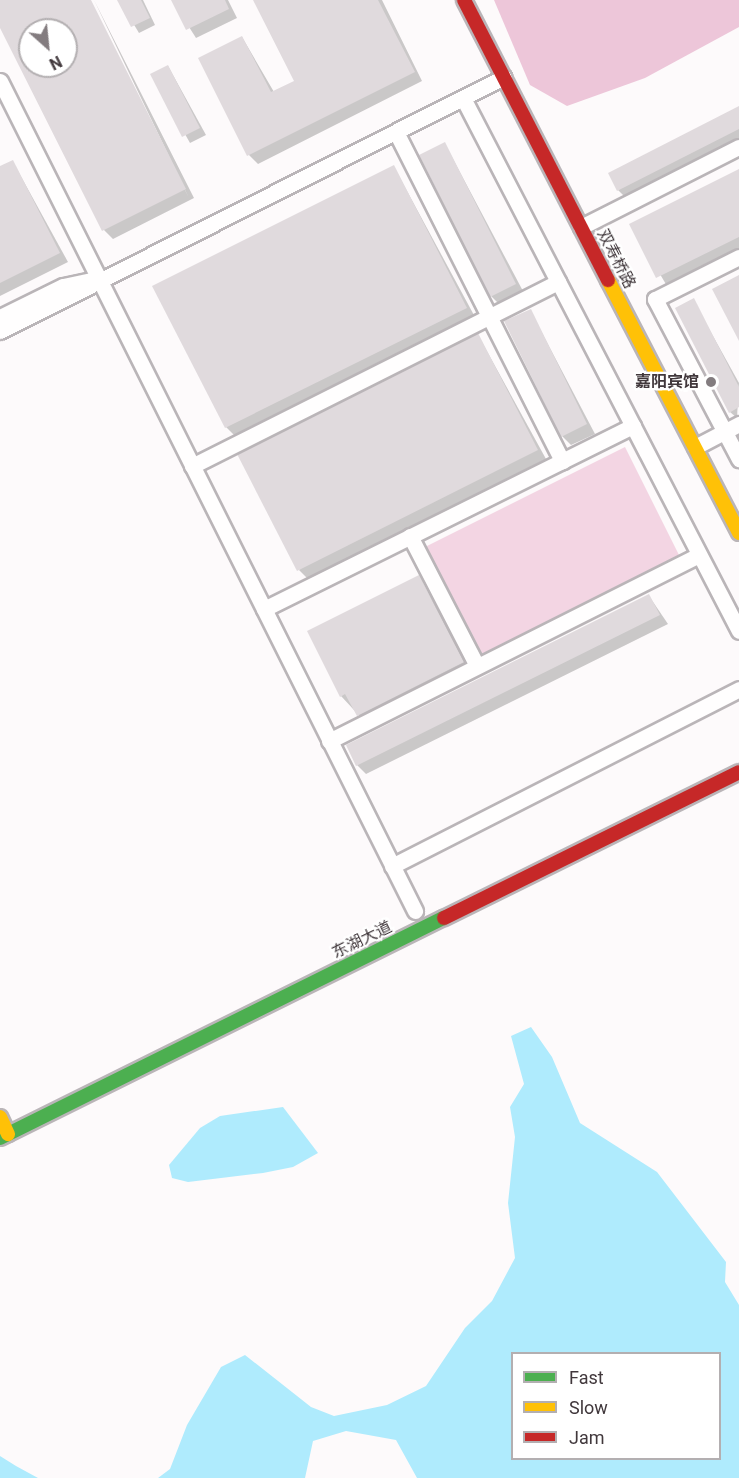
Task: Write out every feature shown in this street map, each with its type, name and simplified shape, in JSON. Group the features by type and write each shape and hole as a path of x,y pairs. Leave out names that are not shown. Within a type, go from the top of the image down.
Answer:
{"main road":[{"name":"双寿桥路","path":"464,0 739,533"},
{"name":"东湖大道","path":"4,1136 739,772"},
{"path":"4,1115 4,1136"}],"street":[{"path":"0,331 504,77"},
{"path":"0,81 415,911"},
{"path":"463,98 739,631"},
{"path":"396,132 562,461"},
{"path":"581,227 739,147"},
{"path":"739,257 656,299 739,459"},
{"path":"0,317 63,286 99,280"},
{"path":"192,466 558,282"},
{"path":"694,447 739,424"},
{"path":"264,609 633,426"},
{"path":"410,536 477,666"},
{"path":"329,741 699,555"},
{"path":"392,866 739,689"}],"shaded area":[{"path":"494,0 739,0 739,27 645,78 567,106 530,85"},
{"path":"625,447 680,557 479,658 423,548"}],"water":[{"path":"531,1027 552,1057 580,1123 657,1172 726,1262 725,1282 739,1305 739,1478 417,1478 396,1440 346,1431 313,1441 305,1478 158,1478 170,1469 187,1425 221,1367 245,1355 311,1407 334,1416 387,1405 426,1386 465,1328 492,1301 515,1258 508,1203 515,1137 510,1107 524,1084 511,1036"},
{"path":"283,1107 318,1153 293,1167 263,1173 188,1182 172,1178 169,1165 200,1128 220,1116"},
{"path":"0,1456 16,1466 38,1478 0,1478"}],"building":[{"path":"0,0 91,0 186,189 102,231 25,78 78,78 78,18 18,18 18,64 0,28"},
{"path":"117,0 141,0 150,18 131,27"},
{"path":"171,0 225,0 229,9 186,30"},
{"path":"253,0 378,0 415,72 247,156 198,58 242,36 271,92 294,81"},
{"path":"168,65 200,128 182,137 150,74"},
{"path":"739,106 739,129 617,191 608,173"},
{"path":"445,142 516,284 490,297 419,155"},
{"path":"13,160 60,253 0,283 0,166"},
{"path":"394,165 467,308 225,428 152,286"},
{"path":"739,169 739,237 656,278 629,224"},
{"path":"739,275 739,341 712,289"},
{"path":"694,298 739,387 739,407 729,413 675,308"},
{"path":"531,309 587,424 561,437 504,321"},
{"path":"478,333 538,450 297,571 237,454"},
{"path":"419,575 464,662 357,716 345,694 340,697 307,631"},
{"path":"649,594 660,615 356,766 346,745"}],"traffic: fast":[{"path":"0,1138 444,918"}],"traffic: slow":[{"path":"608,280 739,533"},
{"path":"0,1117 8,1134"}],"traffic: jam":[{"path":"464,0 608,280"},
{"path":"444,918 739,772"}],"place":[{"name":"嘉阳宾馆","path":"711,382"}]}
